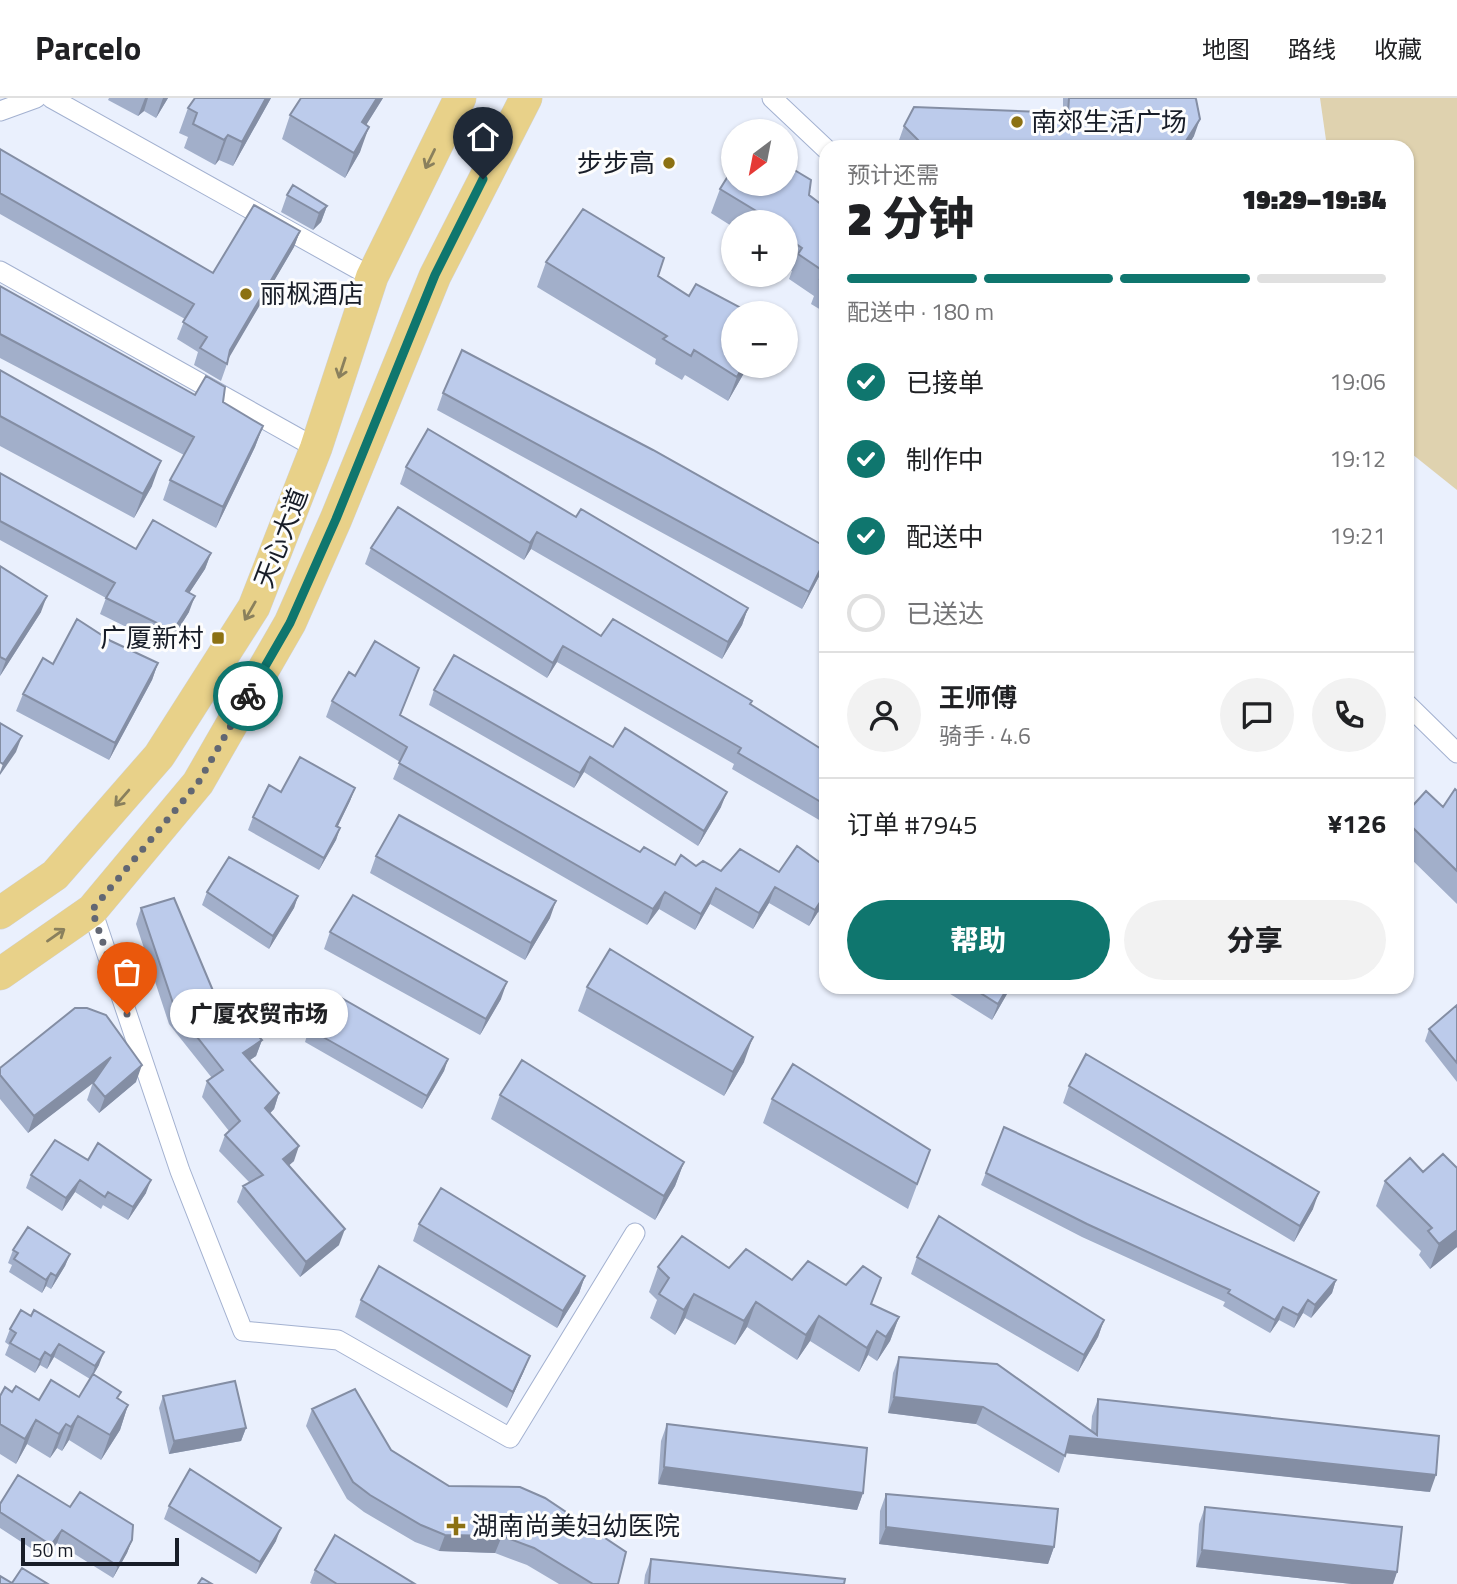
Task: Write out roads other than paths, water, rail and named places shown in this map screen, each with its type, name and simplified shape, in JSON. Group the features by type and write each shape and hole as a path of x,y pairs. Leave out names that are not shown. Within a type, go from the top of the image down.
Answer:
{"main road":[{"name":"天心大道","path":"0,913 55,875 159,756 254,607 316,448 372,277 460,98"},
{"name":"天心大道","path":"0,974 92,910 198,783 290,623 336,519 435,275 526,98"}],"street":[{"path":"0,111 36,98"},
{"path":"51,98 372,277"},
{"path":"772,98 819,142"},
{"path":"0,271 316,448"},
{"path":"1414,711 1457,752"},
{"path":"92,910 180,1171 243,1331 338,1340 510,1438 635,1233"}],"place":[{"name":"南郊生活广场","path":"1017,122"},
{"name":"步步高","path":"669,163"},
{"name":"丽枫酒店","path":"246,294"},
{"name":"广厦新村","path":"218,638"},
{"name":"广厦农贸市场","path":"127,1014"},
{"name":"湖南尚美妇幼医院","path":"456,1526"}]}
